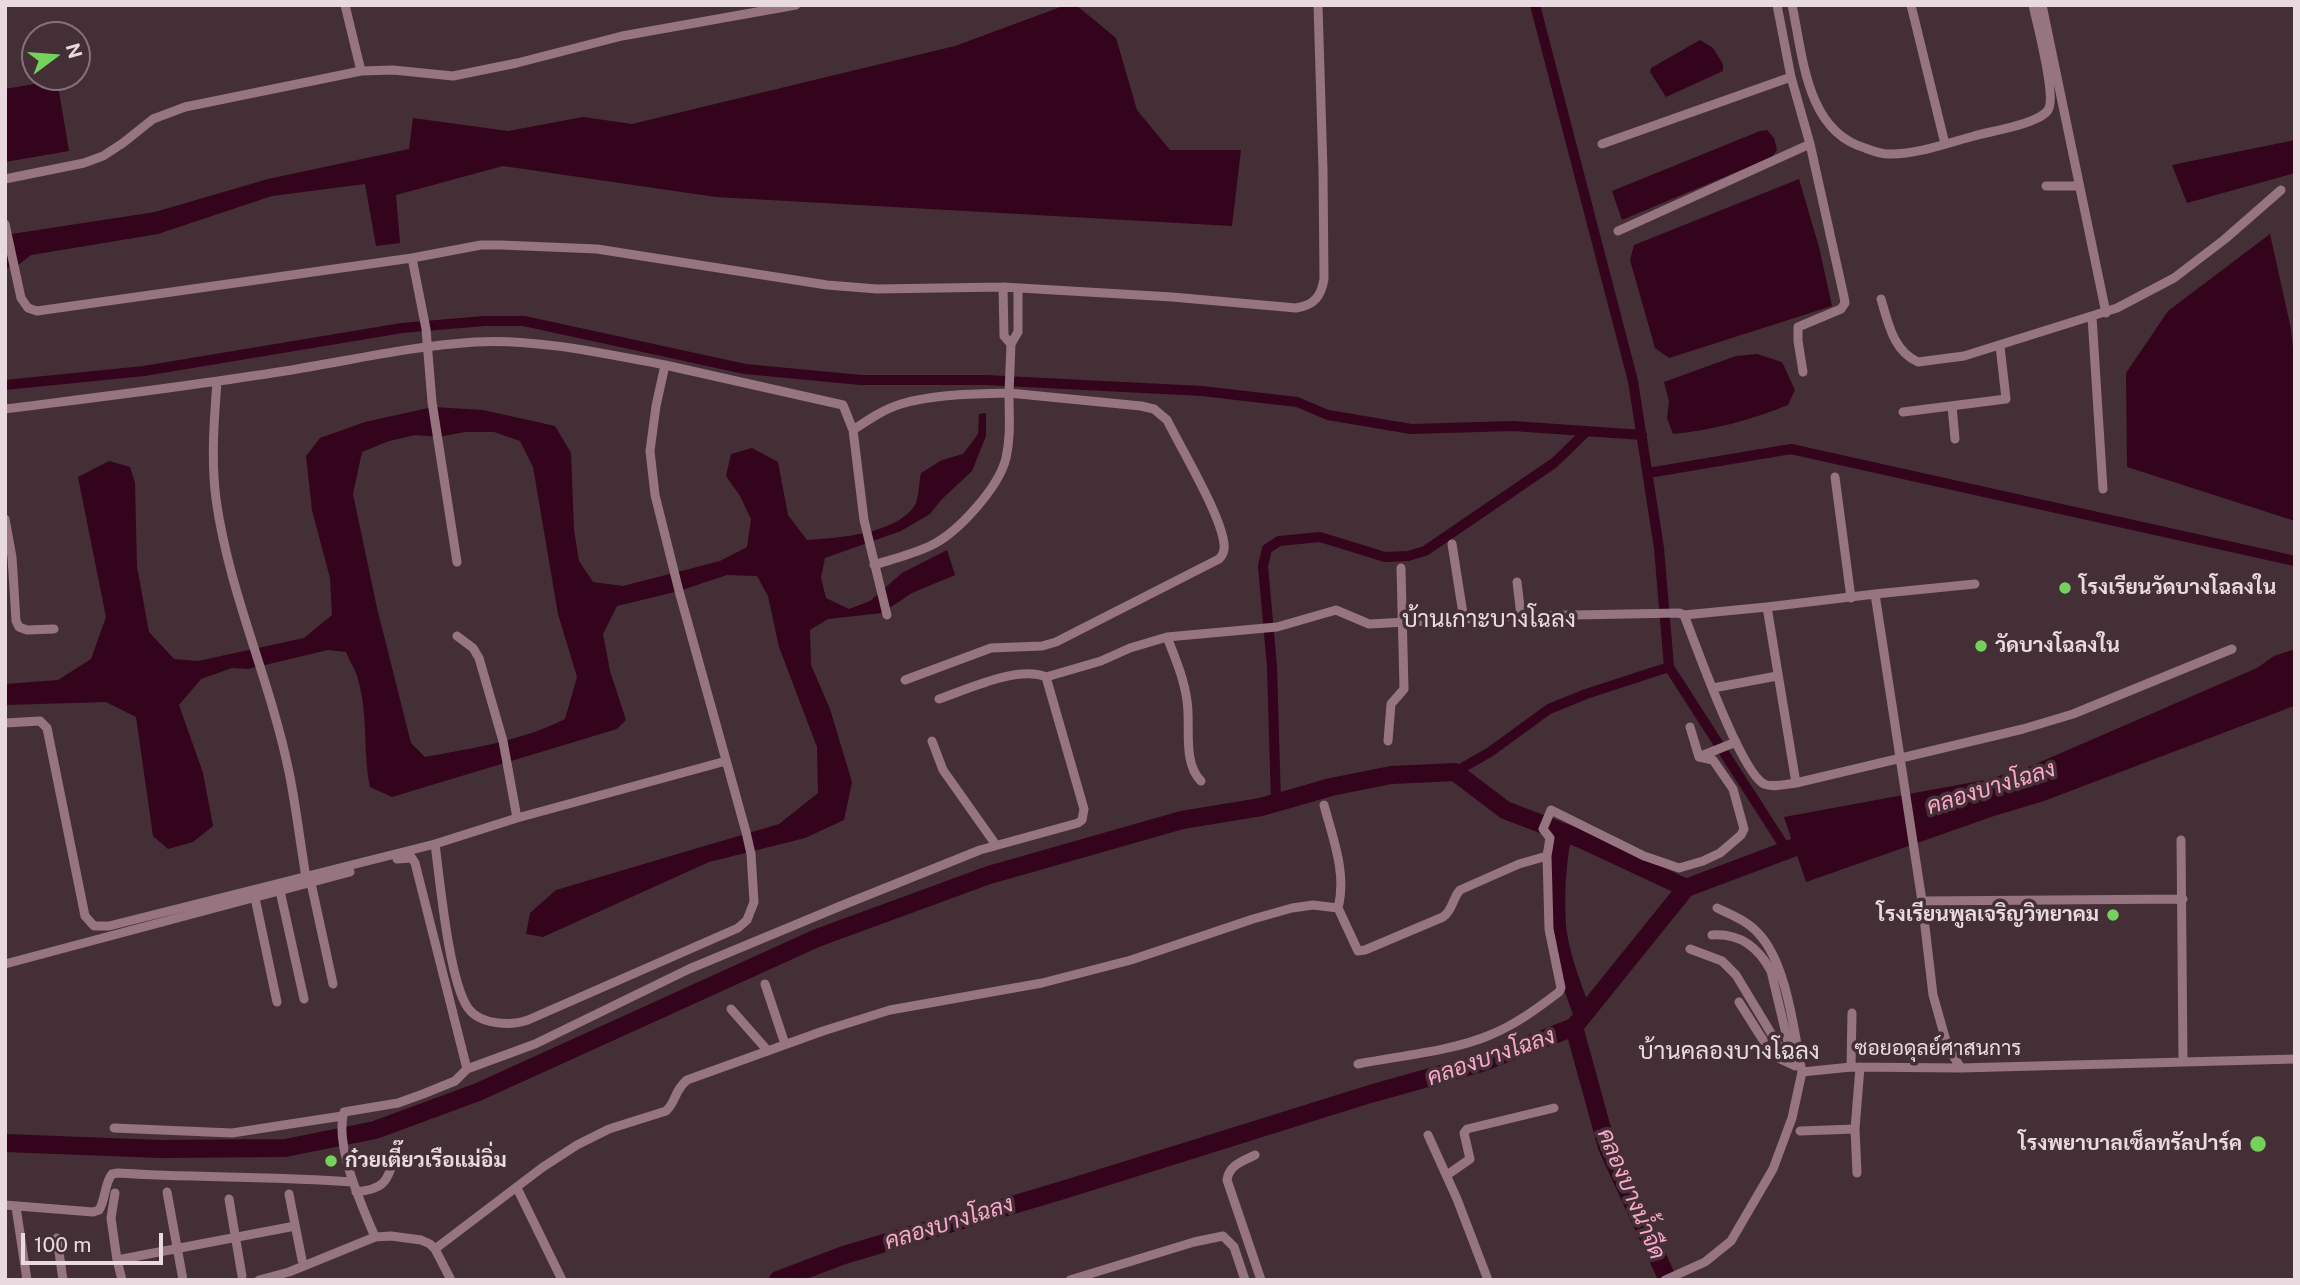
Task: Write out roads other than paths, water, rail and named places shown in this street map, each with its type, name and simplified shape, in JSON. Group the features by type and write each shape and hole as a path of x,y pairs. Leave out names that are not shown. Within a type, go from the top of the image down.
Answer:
{"street":[{"path":"345,5 361,71"},
{"path":"5,179 84,163 103,156 153,119 185,107 361,71 393,70 453,76 622,36 796,5"},
{"path":"5,224 21,298 29,308 37,311 412,258 481,245 597,249 827,285 877,289 1003,287 1172,297 1296,308 1314,303 1324,279 1318,5"},
{"path":"1777,5 1791,77 1810,144 1845,303 1841,309 1798,327 1803,372"},
{"path":"1792,5 1811,92 1818,109 1836,133 1856,146 1887,154 1945,144 2040,118 2048,110 2051,93 2033,5"},
{"path":"1911,5 1945,144"},
{"path":"2042,5 2106,313"},
{"path":"1602,144 1791,77"},
{"path":"1618,231 1810,144"},
{"path":"2046,186 2079,186"},
{"path":"1881,299 1895,342 1903,353 1917,362 1964,356 2106,313 2174,278 2225,239 2281,190"},
{"path":"412,258 426,329 432,402 457,562"},
{"path":"1003,287 1004,336 1011,344"},
{"path":"874,565 932,545 965,522 1005,462 1009,439 1011,344 1018,332 1018,288"},
{"path":"2092,317 2104,489"},
{"path":"5,409 217,382 427,347 476,342 509,342 619,357 839,402 847,410 853,430 863,520 887,615"},
{"path":"1903,412 2006,399 2000,346"},
{"path":"435,844 461,997 470,1011 492,1021 514,1025 738,928 747,920 754,902 751,853 655,495 650,451 665,365"},
{"path":"217,382 214,429 216,498 236,593 289,770 309,880 333,984"},
{"path":"853,430 900,404 1009,389 1154,409 1167,420 1214,514 1223,539 1224,551 1219,559 1056,642 1042,646 991,648 905,680"},
{"path":"1952,406 1955,439"},
{"path":"1835,477 1851,598"},
{"path":"5,519 12,557 16,621 19,627 27,630 54,629"},
{"path":"1452,544 1464,620"},
{"path":"1388,741 1391,704 1404,689 1401,568"},
{"path":"1517,582 1521,616"},
{"path":"939,699 1019,674 1038,673 1046,677 1167,637 1277,627 1336,610 1369,624 1521,616 1682,614 1975,584"},
{"path":"1875,594 1922,901 1933,995 1948,1048 1961,1068"},
{"path":"1767,607 1796,783"},
{"path":"1682,614 1736,742 1756,778 1768,785 1796,783 2023,729 2073,714 2232,649"},
{"path":"457,636 477,652 503,741 517,818"},
{"path":"1167,637 1182,674 1188,703 1193,770 1201,781"},
{"path":"1713,688 1777,676"},
{"path":"374,1237 352,1182 346,1158 342,1121 344,1112 398,1103 424,1094 455,1081 467,1069 535,1044 702,964 996,845 1078,823 1084,818 1084,809 1046,677"},
{"path":"5,723 40,721 47,728 85,916 94,926 109,926 405,857 412,858 467,1069"},
{"path":"1690,727 1700,757"},
{"path":"932,741 943,770 996,845"},
{"path":"1700,757 1736,742"},
{"path":"1358,1064 1455,1045 1490,1035 1532,1012 1559,992 1561,989 1549,929 1546,856 1550,838 1542,829 1551,810 1644,856 1679,867 1720,853 1741,835 1744,829 1733,789 1715,762 1700,757"},
{"path":"5,964 280,891 517,818 726,761"},
{"path":"1324,805 1343,889 1338,908 1358,951 1443,918 1450,913 1460,890 1519,864 1546,856"},
{"path":"2181,840 2183,1062"},
{"path":"280,891 304,999"},
{"path":"255,898 277,1002"},
{"path":"1922,901 2183,899"},
{"path":"435,1249 543,1167 609,1129 666,1111 672,1106 675,1093 687,1080 767,1050 890,1010 1042,983 1131,960 1292,908 1312,905 1338,908"},
{"path":"1665,1280 1705,1262 1731,1241 1773,1169 1793,1118 1802,1072 1784,989 1768,945 1744,921 1717,908"},
{"path":"1712,935 1727,934 1735,937 1758,950 1763,957 1770,971 1793,1063"},
{"path":"1690,949 1722,961 1736,975 1780,1048 1791,1052"},
{"path":"765,984 785,1044"},
{"path":"1740,1002 1770,1051 1778,1058 1793,1063 1802,1072"},
{"path":"731,1009 767,1050"},
{"path":"1852,1013 1856,1067 1857,1173"},
{"name":"ซอยอดุลย์ศาสนการ","path":"1802,1072 1856,1067 1961,1068 2295,1059"},
{"path":"1447,1175 1470,1159 1464,1133 1467,1129 1553,1108"},
{"path":"114,1128 232,1133 342,1121"},
{"path":"1800,1131 1855,1129"},
{"path":"1428,1135 1447,1175 1488,1280"},
{"path":"356,1192 379,1188 384,1183 395,1155"},
{"path":"1255,1155 1234,1166 1228,1173 1227,1180 1261,1280"},
{"path":"5,1205 16,1208 93,1212 99,1210 109,1178 118,1173 352,1182"},
{"path":"517,1188 562,1280"},
{"path":"167,1192 183,1280"},
{"path":"115,1193 111,1218 122,1280"},
{"path":"289,1194 302,1260"},
{"path":"229,1199 242,1276"},
{"path":"16,1208 27,1280"},
{"path":"117,1260 295,1226"},
{"path":"1070,1280 1194,1242 1223,1236 1234,1247 1245,1280"},
{"path":"260,1280 299,1268 374,1237 408,1237 421,1240 435,1249 451,1280"},
{"path":"57,1238 63,1280"}],"water":[{"path":"1066,5 1076,5 1116,38 1137,110 1170,150 1241,150 1232,226 716,197 503,166 396,195 400,243 376,246 365,184 272,196 158,234 31,255 17,266 5,268 5,235 155,212 268,179 409,149 413,118 508,131 583,117 632,124 955,46"},
{"path":"1700,40 1713,48 1723,64 1723,71 1666,97 1650,72 1651,68"},
{"path":"21,86 21,91 59,91 69,151 5,162 5,89"},
{"path":"1767,130 1774,138 1777,150 1772,157 1622,220 1612,191"},
{"path":"2295,140 2295,173 2187,203 2172,165"},
{"path":"1799,179 1819,247 1832,306 1669,358 1655,348 1630,260 1634,245"},
{"path":"2270,234 2291,329 2295,368 2295,521 2127,467 2126,373 2168,311"},
{"path":"1757,354 1782,362 1795,390 1788,405 1732,424 1673,434 1667,418 1669,401 1664,382 1736,356"},
{"path":"433,407 483,410 555,426 571,453 574,530 579,561 593,582 623,586 720,561 747,547 751,519 726,476 731,454 752,448 778,462 788,515 807,540 850,536 881,528 906,515 915,505 921,473 942,460 963,454 978,434 979,414 986,413 986,436 972,471 930,514 901,531 825,558 821,578 826,598 849,609 870,601 902,573 947,550 955,575 912,593 882,613 828,619 810,630 811,665 830,709 852,782 844,820 805,838 709,862 543,937 526,934 530,913 556,890 779,824 818,793 817,747 779,647 768,596 757,576 727,575 679,591 617,606 603,634 610,671 626,720 617,729 392,797 370,787 362,696 357,675 346,652 328,650 248,669 232,668 201,679 179,705 203,773 213,826 193,842 168,849 153,836 136,717 106,702 5,705 5,684 58,680 91,659 106,617 78,477 109,461 130,467 135,483 137,567 149,632 174,659 198,661 304,638 332,615 330,578 312,510 306,456 320,438 365,422","holes":["465,432 494,432 520,441 533,467 558,614 577,677 565,719 514,738 425,757 411,743 377,608 353,494 362,452 389,441 415,435 439,437"]},
{"path":"2295,649 2294,706 2044,801 1806,882 1784,817 1985,780 2031,766 2257,668 2274,656"}],"waterway":[{"path":"1535,5 1633,381 1659,548 1669,667 1786,849"},
{"path":"5,385 144,371 402,328 484,321 524,321 745,369 861,380 986,380 1202,391 1297,402 1328,415 1411,429 1513,426 1642,435"},
{"path":"1276,803 1272,667 1263,566 1267,549 1279,541 1320,537 1385,557 1408,556 1425,551 1554,463 1587,431"},
{"path":"1648,473 1791,449 2295,561"},
{"path":"1455,772 1490,752 1549,709 1669,667"},
{"path":"5,1143 161,1149 285,1148 375,1130 478,1092 817,938 989,875 1182,820 1261,807 1331,787 1391,775 1455,772 1505,810 1581,839 1686,888"},
{"path":"1563,832 1557,879 1557,926 1564,960 1583,1016"},
{"name":"คลองบางโฉลง","path":"778,1280 844,1255 1370,1094 1481,1063 1574,1027 1686,888 1814,840"},
{"name":"คลองบางน้ำจืด","path":"1574,1027 1607,1147 1668,1280"}],"place":[{"name":"โรงเรียนวัดบางโฉลงใน","path":"2065,588"},
{"name":"วัดบางโฉลงใน","path":"1981,646"},
{"name":"โรงเรียนพูลเจริญวิทยาคม","path":"2113,915"},
{"name":"โรงพยาบาลเซ็ลทรัลปาร์ค","path":"2258,1144"},
{"name":"ก๋วยเตี๊ยวเรือแม่อิ่ม","path":"331,1161"}],"district":[{"name":"บ้านเกาะบางโฉลง","path":"1489,620"},
{"name":"บ้านคลองบางโฉลง","path":"1729,1052"}]}
